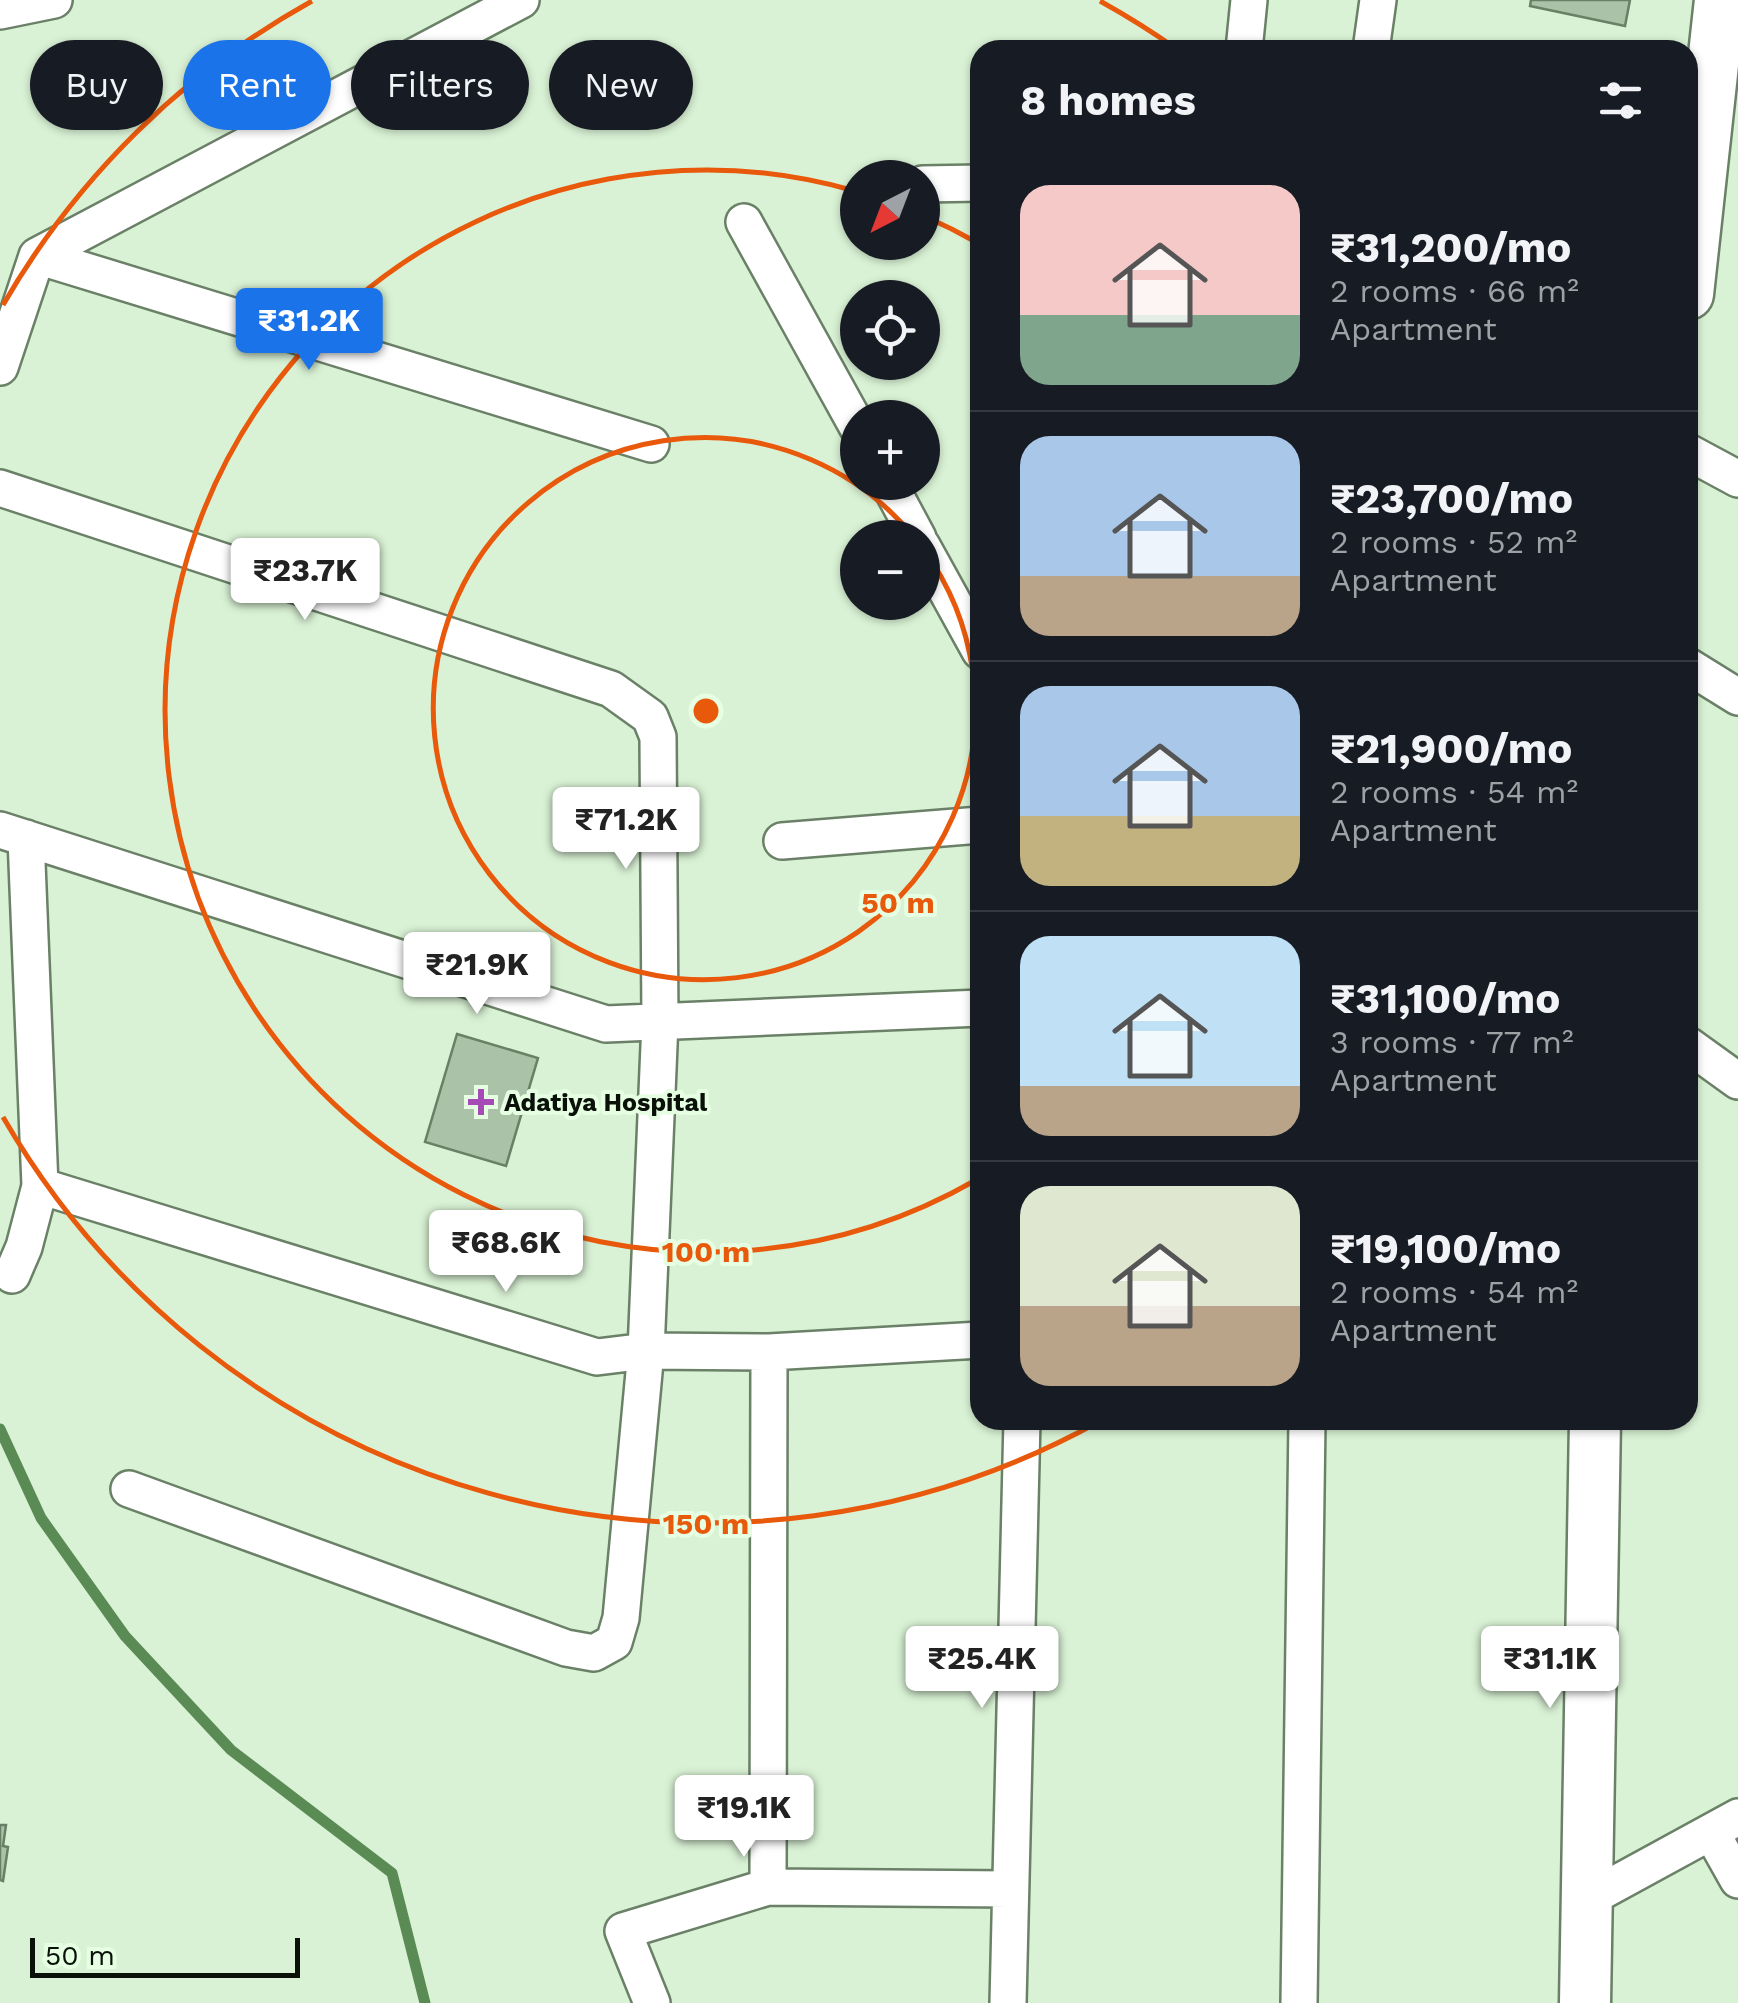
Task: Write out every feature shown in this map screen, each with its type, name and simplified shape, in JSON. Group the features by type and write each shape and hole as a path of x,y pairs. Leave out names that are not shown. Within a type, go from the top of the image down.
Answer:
{"street":[{"path":"0,11 54,0"},
{"path":"0,368 37,256 521,0"},
{"path":"1245,40 1248,0"},
{"path":"1372,40 1378,0"},
{"path":"1698,202 1720,0"},
{"path":"940,184 970,183"},
{"path":"744,222 843,400"},
{"path":"37,256 651,444"},
{"path":"1698,457 1738,479"},
{"path":"0,488 610,689 650,717 658,737 660,1022 646,1351 621,1618 614,1642 594,1653 566,1648 129,1489"},
{"path":"940,578 970,632"},
{"path":"1698,672 1738,697"},
{"path":"782,842 970,827"},
{"path":"12,1275 24,1247 40,1186 13,834 606,1024 970,1008"},
{"path":"1698,1052 1738,1082"},
{"path":"40,1186 597,1357 646,1351 769,1352 970,1341"},
{"path":"768,1887 769,1352"},
{"path":"1008,2003 1022,1430"},
{"path":"1299,2003 1307,1430"},
{"path":"1585,2003 1595,1430"},
{"path":"1586,1900 1724,1824 1738,1880"},
{"path":"652,2003 624,1931 768,1887 1010,1889"}],"building":[{"path":"1531,0 1630,0 1625,26 1530,6"},
{"path":"457,1034 538,1058 506,1166 425,1142"},
{"path":"0,1825 6,1825 3,1846 8,1847 3,1881 0,1880"}],"waterway":[{"path":"0,1429 41,1518 125,1636 231,1750 392,1873 425,2003"}],"place":[{"name":"Adatiya Hospital","path":"481,1102"}]}
